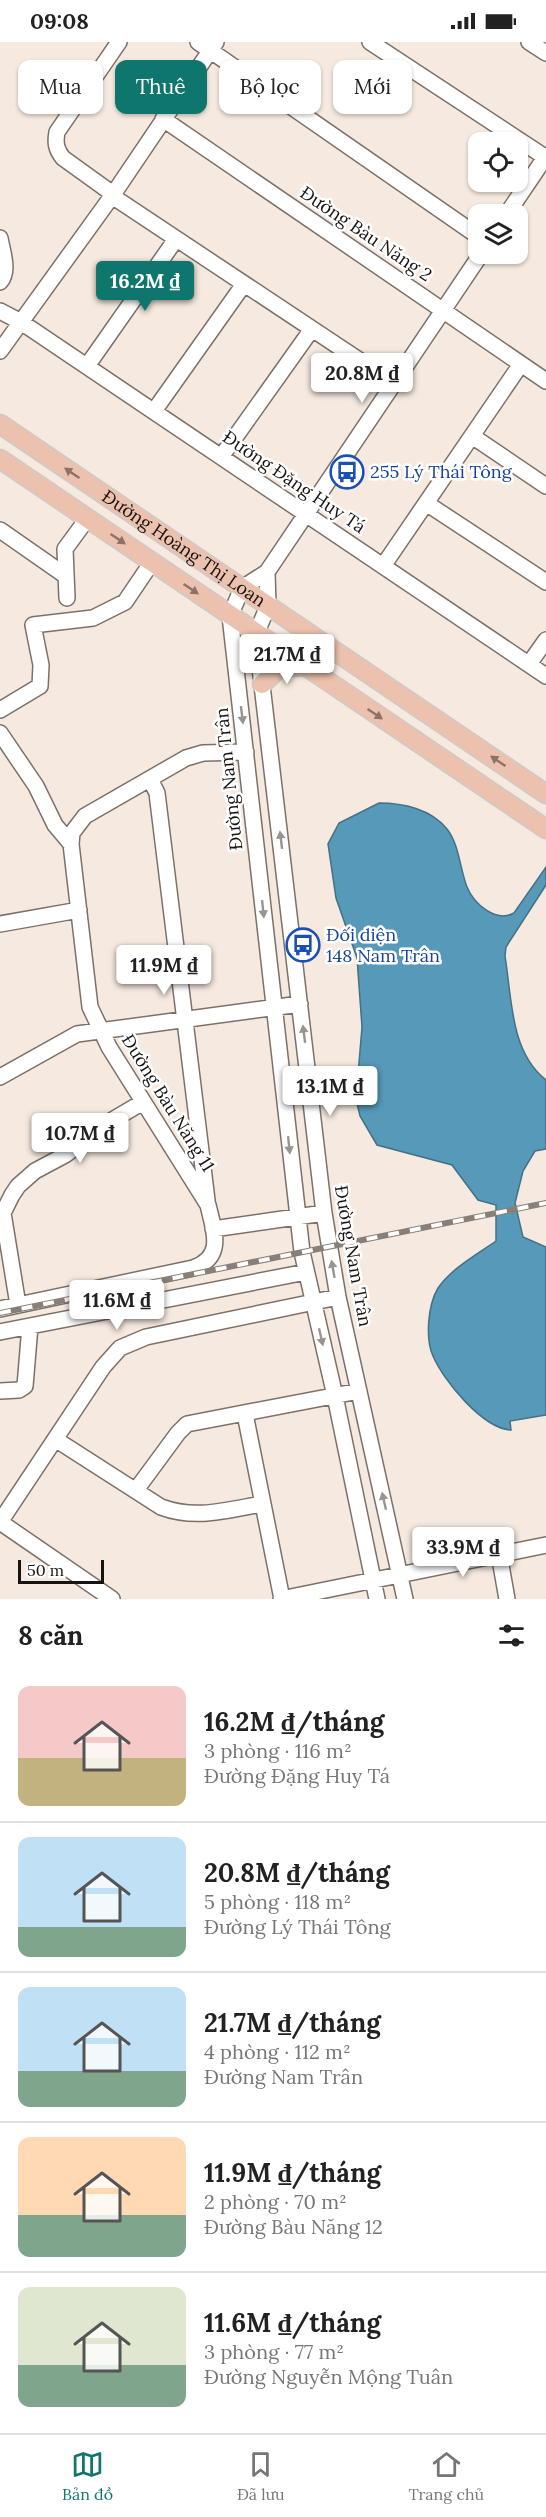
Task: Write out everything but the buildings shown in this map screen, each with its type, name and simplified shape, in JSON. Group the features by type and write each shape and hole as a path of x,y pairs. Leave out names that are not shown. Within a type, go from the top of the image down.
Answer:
{"main road":[{"name":"Đường Hoàng Thị Loan","path":"0,424 545,791"},
{"name":"Đường Hoàng Thị Loan","path":"0,459 546,829"},
{"path":"262,684 279,668 304,666"}],"street":[{"path":"119,42 57,132 57,151 113,195 176,239 395,384"},
{"path":"370,42 546,156 514,204"},
{"path":"529,42 546,53"},
{"path":"0,351 113,195 164,119 208,45 468,229"},
{"name":"Đường Bàu Năng 2","path":"164,119 546,381"},
{"path":"0,238 5,268 0,282"},
{"path":"87,366 176,239"},
{"path":"230,615 242,588 267,572 474,264"},
{"path":"154,411 244,284"},
{"name":"Đường Đặng Huy Tá","path":"0,311 21,322 87,366 546,676"},
{"path":"221,457 312,329"},
{"path":"383,566 521,364"},
{"path":"472,436 546,486"},
{"path":"426,503 546,582"},
{"path":"68,598 64,549 87,519"},
{"path":"0,530 66,576"},
{"path":"0,710 40,686 41,665 33,625 93,618 124,602 152,562"},
{"path":"256,634 268,606 267,572"},
{"name":"Đường Nam Trân","path":"230,615 297,1217 306,1272 335,1396 377,1599"},
{"name":"Đường Nam Trân","path":"256,634 324,1213 338,1296 405,1599"},
{"path":"529,664 546,640"},
{"path":"0,733 36,786 55,825 71,843"},
{"path":"71,843 72,833 85,816 186,758 203,753 246,752"},
{"path":"150,779 157,793 183,1019 208,1205"},
{"name":"Đường Bàu Năng 11","path":"18,1305 149,1279 206,1264 214,1247 208,1205 99,1029 90,1007 71,843"},
{"path":"0,924 79,910"},
{"path":"0,1077 77,1034 99,1029 300,1004"},
{"path":"0,1309 18,1305 1,1213 18,1186 27,1177 65,1155 104,1125 143,1102"},
{"path":"173,1149 199,1140"},
{"path":"213,1229 324,1213"},
{"path":"0,1332 306,1272"},
{"path":"112,1599 0,1522 103,1367 120,1348 146,1338 338,1296"},
{"path":"0,1391 19,1390 25,1386 30,1326"},
{"path":"136,1490 187,1424 359,1391"},
{"path":"245,1414 282,1599 399,1573 546,1545"},
{"path":"55,1439 161,1507 179,1514 196,1515 262,1504"},
{"path":"499,1554 507,1599"}],"water":[{"path":"379,803 416,808 440,822 454,842 470,893 480,905 493,914 500,916 514,913 546,867 546,885 506,947 505,956 519,1040 525,1055 546,1080 546,1149 535,1151 523,1171 515,1203 523,1237 546,1247 546,1415 510,1421 511,1430 500,1428 488,1421 465,1402 438,1366 431,1349 428,1331 432,1303 438,1288 457,1268 496,1241 496,1205 478,1200 452,1165 377,1145 360,1116 356,1099 362,1027 357,958 336,898 328,844 339,823"}],"railway":[{"path":"0,1313 546,1203"}],"place":[{"name":"255 Lý Thái Tông","path":"347,472"},
{"name":"Đối diện 148 Nam Trân","path":"303,945"}]}
